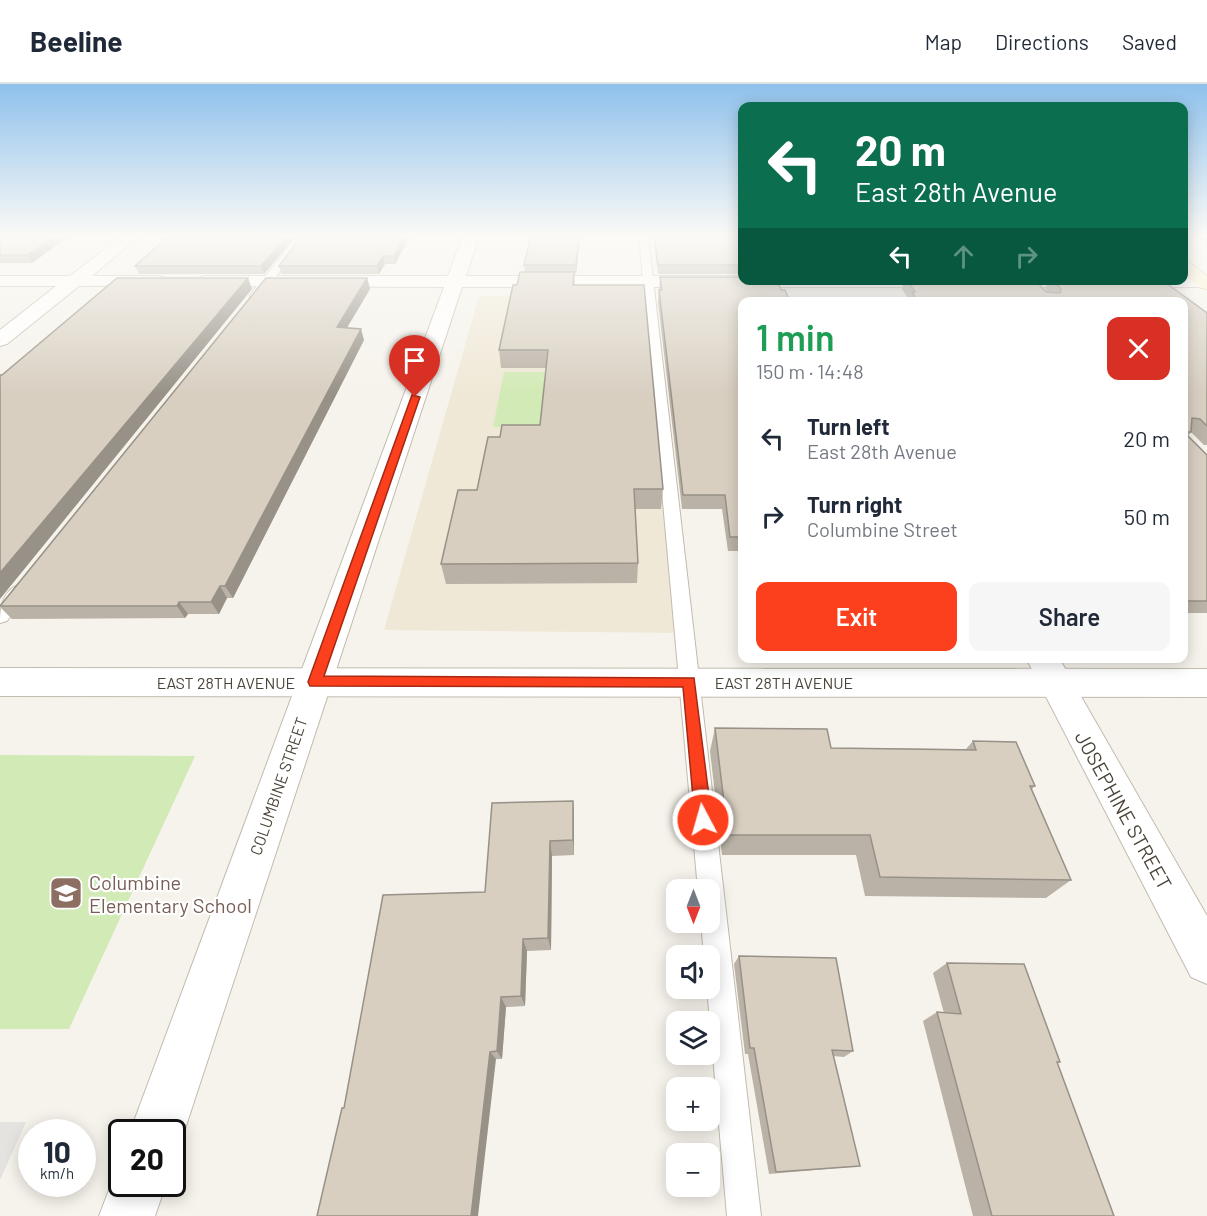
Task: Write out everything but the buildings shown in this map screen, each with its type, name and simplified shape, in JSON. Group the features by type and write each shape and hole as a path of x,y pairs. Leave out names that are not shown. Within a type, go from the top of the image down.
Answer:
{"street":[{"path":"0,340 64,289"},
{"name":"COLUMBINE STREET","path":"162,1119 452,289"},
{"name":"EAST 28TH AVENUE","path":"0,682 689,682 1048,670 1207,683"},
{"name":"JOSEPHINE STREET","path":"1048,670 1207,961"},
{"path":"128,1216 135,1197"}],"lane":[{"path":"246,307 261,289"},
{"path":"649,289 744,1216"},
{"path":"0,616 30,578"}],"shaded area":[{"path":"479,296 649,296 684,633 384,630"},
{"path":"0,1122 18,1122 18,1140 0,1180"}],"green space":[{"path":"504,372 549,372 543,427 493,427"},
{"name":"Columbine Elementary School","path":"0,755 195,756 69,1029 0,1029"}],"place":[{"name":"Columbine Elementary School","path":"66,893"}],"route":[{"path":"415,397 315,682 689,682 703,820"}]}
